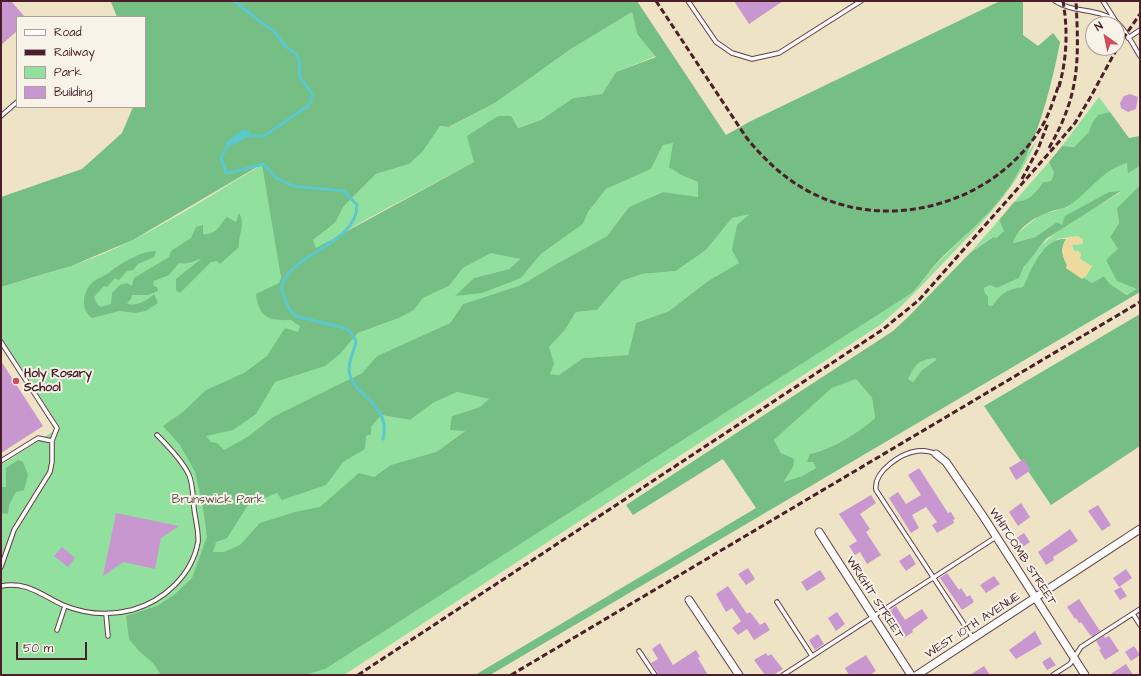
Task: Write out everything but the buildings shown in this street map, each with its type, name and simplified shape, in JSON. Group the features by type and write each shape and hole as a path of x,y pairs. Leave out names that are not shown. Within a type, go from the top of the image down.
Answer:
{"street":[{"name":"WHITCOMB STREET","path":"936,454 946,462 1085,675"},
{"name":"WEST 10TH AVENUE","path":"917,675 1140,529"},
{"name":"WRIGHT STREET","path":"819,532 872,617 911,675"},
{"path":"689,600 739,675"}],"lane":[{"path":"688,1 716,42 732,53 752,59 779,53 861,1"},
{"path":"1055,1 1064,7 1106,16"},
{"path":"1103,1 1112,16"},
{"path":"1128,38 1140,30"},
{"path":"1125,34 1140,56"},
{"path":"1,116 16,103"},
{"path":"1,342 57,428 52,441 52,462 50,472 14,530 1,567"},
{"path":"1,586 26,586 65,606 83,612 106,614 131,610 150,604 166,593 185,574 198,541 189,476 167,444 157,435"},
{"path":"1,461 38,438 52,441"},
{"path":"936,454 918,450 904,455 886,468 877,479 875,486 878,493 973,638"},
{"path":"783,675 996,537"},
{"path":"777,602 812,656"},
{"path":"57,630 65,606"},
{"path":"1053,675 1070,664 1082,647 1140,609"},
{"path":"106,614 108,636"},
{"path":"1133,614 1140,625"},
{"path":"639,652 655,675"}],"green space":[{"path":"113,1 637,1 726,135 749,122 1000,1 1023,1 1023,35 1038,46 1053,33 1060,42 1052,80 1040,121 1025,160 1015,177 1005,193 990,210 941,258 912,293 325,669 305,675 161,675 153,663 139,651 129,639 126,616 157,606 174,595 192,578 207,537 203,507 195,472 180,445 163,426 183,412 206,390 244,373 267,356 285,328 298,332 300,326 291,320 271,319 263,313 257,302 256,294 279,283 281,278 262,164 133,240 71,266 1,287 1,197 82,169 122,133 133,108 146,108 146,16 117,16 111,2","holes":["632,12 637,34 656,57 616,72 602,94 573,98 541,120 518,128 511,116 498,116 467,136 474,162 316,248 313,240 335,223 344,206 376,174 409,164 422,152 440,126 449,127 495,103 571,49","673,143 669,167 681,175 698,182 698,197 663,192 629,207 607,236 521,285 463,304 450,323 377,356 362,373 273,417 249,436 224,450 217,443 211,442 206,436 233,430 256,414 275,382 325,366 341,353 358,333 399,318 414,310 423,298 449,286 463,268 491,253 520,259 509,269 474,278 455,296 482,293 521,278 541,254 583,224 588,212 606,189 651,169 663,145","750,214 737,225 732,250 739,263 708,281 669,311 636,323 628,355 583,358 559,375 550,374 554,364 549,347 565,330 576,312 597,310 622,281 642,274 676,271 706,250 732,218","457,392 489,399 480,407 452,416 450,430 465,431 436,452 391,465 374,477 359,473 320,507 295,512 260,523 240,545 224,552 213,552 216,542 227,538 248,505 277,493 282,500 326,485 343,462 365,449 366,436 371,434 371,427 381,415 410,420 433,403"]},
{"path":"632,12 637,34 656,56 616,72 602,94 573,98 541,120 517,128 474,162 367,219 316,249 313,240 335,223 344,206 376,174 409,164 440,126 450,127 495,103 571,49"},
{"path":"1099,97 1110,112 1098,116 1092,123 1090,132 1074,147 1062,146"},
{"path":"1110,112 1129,138 1140,136 1140,166 1128,173 1127,163 1118,166 1103,176 1068,206 1046,213 1023,227 1015,237 1013,243 1035,237 1057,222 1062,225 1065,216 1109,192 1121,191 1046,239 1024,267 1019,278 997,288 990,285 984,288 985,293 988,297 988,305 992,306 1005,292 1023,287 1034,264 1044,249 1058,240 1066,239 1062,249 1067,265 1066,268 1092,283 1104,276 1110,284 1127,295 1137,289 1117,281 1106,260 1118,249 1110,237 1119,223 1117,208 1140,185 1140,292 490,675 475,675 756,508 723,459 633,515 626,505 893,331 970,253 993,237 996,238 1004,231 999,220 1014,202 1028,198 1043,182 1051,181 1054,173 1049,162 1062,146 1074,147 1089,132 1092,123 1098,115","holes":["935,358 936,360 922,370 913,382 908,379 918,364 925,360","856,379 872,398 875,418 861,430 845,440 810,454 807,462 813,462 816,468 802,476 784,482 793,467 794,459 781,453 774,440 832,388"]},
{"name":"Brunswick Park","path":"1036,141 1019,174 998,204 922,285 880,325 344,675 1,675 1,465 60,427 1,337 1,287 68,266 117,248 166,222 263,164 281,278 341,353 358,333 399,318 414,310 423,298 449,286 463,268 491,252 520,259 509,269 474,278 456,296 521,278 541,254 583,224 588,212 606,189 651,169 663,145 673,142 681,175 698,182 698,198 663,192 629,207 607,236 521,285 463,304 450,323 377,356 362,373 347,380 381,415 410,420 433,403 457,392 490,399 480,407 452,416 466,430 436,452 401,463 473,573 912,293 940,260 983,218 1006,192"},
{"path":"1049,162 1054,173 1051,181 1043,182 1028,198 1014,202"},
{"path":"1127,163 1129,172 1140,166 1140,185 1117,208 1119,223 1110,237 1118,249 1138,289 1128,295 1110,284 1104,276 1092,283 1082,279 1087,275 1072,245 1082,244 1083,240 1077,236 1058,239 1041,252 1023,287 1009,291 1002,295 992,306 988,305 984,288 990,285 997,288 1019,278 1027,263 1049,238 1077,218 1121,192 1109,192 1062,225 1057,222 1035,237 1012,243 1018,233 1040,215 1068,207 1100,177 1115,167"},
{"path":"239,213 242,225 239,247 220,264 217,261 211,262 180,293 176,290 176,279 202,258 188,263 179,263 169,275 154,281 153,285 157,287 158,291 148,295 132,295 131,299 127,303 133,305 145,301 154,294 158,303 146,311 135,313 119,311 92,318 88,314 84,305 84,300 87,290 94,281 132,258 144,253 156,251 154,257 138,264 133,270 127,271 119,280 115,278 107,287 104,286 94,297 97,304 101,307 111,304 112,293 120,285 127,283 132,286 134,278 169,257 171,251 191,238 196,227 203,225 203,234 211,233 217,229 227,217 236,222"},
{"path":"751,213 740,263 708,281 669,311 636,323 628,355 583,358 559,375 550,374 549,347 565,330 576,312 597,310 622,281 642,274 676,271 706,250 732,218"},
{"path":"999,220 1004,231 996,238 992,237 970,253"},
{"path":"1140,314 1140,446 1051,505 984,406"},
{"path":"935,358 936,360 922,370 913,382 907,379 918,364 925,360"},
{"path":"856,379 872,398 875,418 861,430 845,440 810,454 816,468 802,476 784,483 793,467 781,453 774,440 832,388"},
{"path":"18,460 23,462 28,475 24,490 16,492 9,505 8,514 1,513 1,487 6,487 6,468"}],"sand":[{"path":"1078,236 1083,240 1082,244 1072,245 1073,252 1078,250 1081,254 1080,259 1092,266 1087,275 1082,279 1066,268 1067,265 1062,252 1066,239"}],"water":[{"path":"244,129 249,131 251,135 235,144 227,146 225,143"}],"waterway":[{"path":"234,1 273,30 285,46 296,54 299,59 300,78 312,93 311,102 308,106 264,136 248,136"},
{"path":"229,144 221,157 226,173 264,164 276,178 293,186 344,191 357,205 354,219 346,230 335,240 296,266 286,276 281,289 289,309 296,316 344,328 353,335 356,342 349,366 351,379 356,387 382,416 384,427 383,439"}],"railway":[{"path":"656,1 746,137 762,155 779,171 807,191 849,207 882,211 914,209 946,202 976,189 1003,171 1026,148 1045,121 1060,82"},
{"path":"1059,87 1064,65 1066,44 1066,23 1063,1"},
{"path":"1049,148 1067,111 1072,94 1077,60 1076,1"},
{"path":"358,675 882,330 919,300 1075,123 1120,43 1140,14"},
{"path":"1022,179 1038,149 1048,123"},
{"path":"511,675 1140,302"}],"place":[{"name":"Holy Rosary School","path":"16,381"}]}
